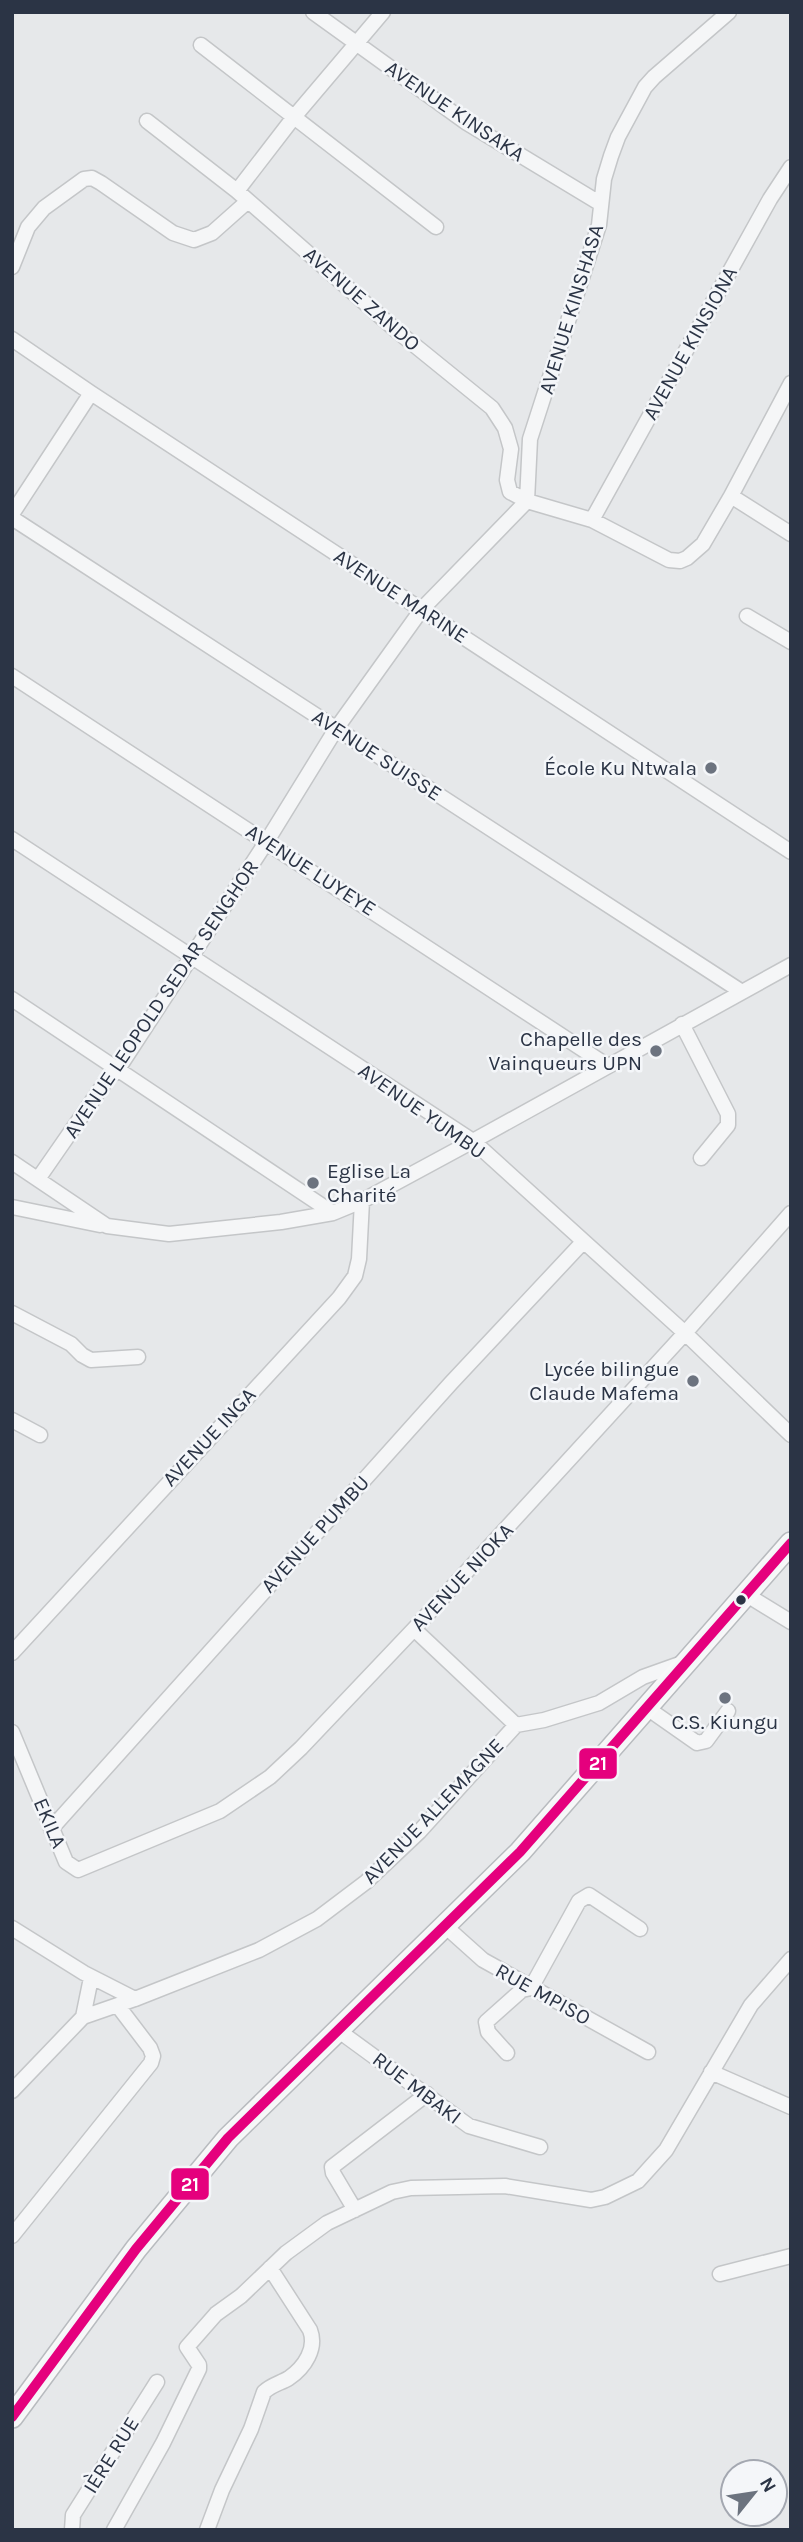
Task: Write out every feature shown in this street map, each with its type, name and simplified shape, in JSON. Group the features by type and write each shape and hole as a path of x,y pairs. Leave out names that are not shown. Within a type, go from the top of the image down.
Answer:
{"highway":[{"path":"12,2417 136,2249 228,2138 520,1852 791,1543"}],"street":[{"name":"AVENUE KINSAKA","path":"313,12 467,123 601,204"},
{"path":"12,267 28,227 44,208 84,179 92,178 101,183 173,233 194,240 212,233 243,196 294,117 383,12"},
{"name":"AVENUE KINSHASA","path":"527,501 530,439 599,225 611,156 618,137 645,87 729,12"},
{"path":"201,45 436,227"},
{"name":"AVENUE ZANDO","path":"147,121 243,196 397,331 492,408 505,428 510,449 507,487 515,496 527,501"},
{"name":"AVENUE KINSIONA","path":"592,520 770,199 791,167"},
{"name":"AVENUE MARINE","path":"12,339 791,852"},
{"path":"422,609 527,501 592,520 669,560 680,561 694,553 731,496 791,383"},
{"path":"12,516 91,393"},
{"path":"731,496 791,534"},
{"name":"AVENUE SUISSE","path":"12,516 742,992"},
{"name":"AVENUE LEOPOLD SEDAR SENGHOR","path":"38,1179 108,1078 118,1069 267,841 336,729 422,609"},
{"path":"747,616 791,642"},
{"name":"AVENUE LUYEYE","path":"12,676 608,1066"},
{"name":"AVENUE YUMBU","path":"12,839 473,1141 685,1333 791,1435"},
{"path":"14,1210 169,1234 281,1222 333,1213 362,1201 473,1141 791,965"},
{"path":"12,999 333,1213"},
{"path":"682,1024 728,1114 728,1125 701,1158"},
{"path":"12,1162 107,1226"},
{"name":"AVENUE INGA","path":"12,1653 338,1298 355,1276 357,1268 362,1201"},
{"name":"AVENUE NIOKA","path":"78,1870 220,1811 249,1792 301,1748 414,1629 791,1213"},
{"name":"AVENUE PUMBU","path":"51,1829 451,1383 583,1242"},
{"path":"12,1313 71,1344 91,1360 138,1357"},
{"path":"12,1420 40,1435"},
{"path":"747,1595 791,1622"},
{"path":"414,1629 516,1725"},
{"name":"AVENUE ALLEMAGNE","path":"12,2091 83,2017 118,2006 258,1950 317,1919 366,1882 410,1840 516,1725 544,1720 599,1703 643,1677 690,1660"},
{"path":"647,1708 697,1743 706,1741 728,1711"},
{"name":"EKILA","path":"12,1732 66,1862 78,1870"},
{"path":"507,2053 488,2032 486,2022 522,1990 531,1988 582,1898 589,1895 640,1929"},
{"name":"RUE MPISO","path":"445,1926 482,1960 648,2052"},
{"path":"12,1928 91,1978 135,1999"},
{"path":"114,2530 163,2442 199,2369 187,2347 216,2314 241,2296 286,2253 327,2223 392,2192 411,2188 505,2186 591,2200 605,2197 638,2181 666,2150 751,2005 791,1959"},
{"path":"83,2017 91,1978"},
{"path":"12,2236 150,2063 153,2056 150,2048 118,2006"},
{"name":"RUE MBAKI","path":"339,2031 469,2126 540,2147"},
{"path":"711,2072 791,2107"},
{"path":"355,2210 332,2166 427,2094"},
{"path":"720,2274 791,2256"},
{"path":"207,2530 222,2490 251,2429 264,2392 289,2378 312,2351 314,2340 310,2330 270,2268"},
{"name":"IÈRE RUE","path":"72,2530 74,2515 157,2382"}],"transit line":[{"name":"21","path":"12,2417 136,2249 228,2138 520,1852 791,1543"}],"place":[{"name":"École Ku Ntwala","path":"711,768"},
{"name":"Chapelle des Vainqueurs UPN","path":"656,1051"},
{"name":"Eglise La Charité","path":"313,1183"},
{"name":"Lycée bilingue Claude Mafema","path":"693,1381"},
{"name":"C.S. Kiungu","path":"725,1698"}]}
